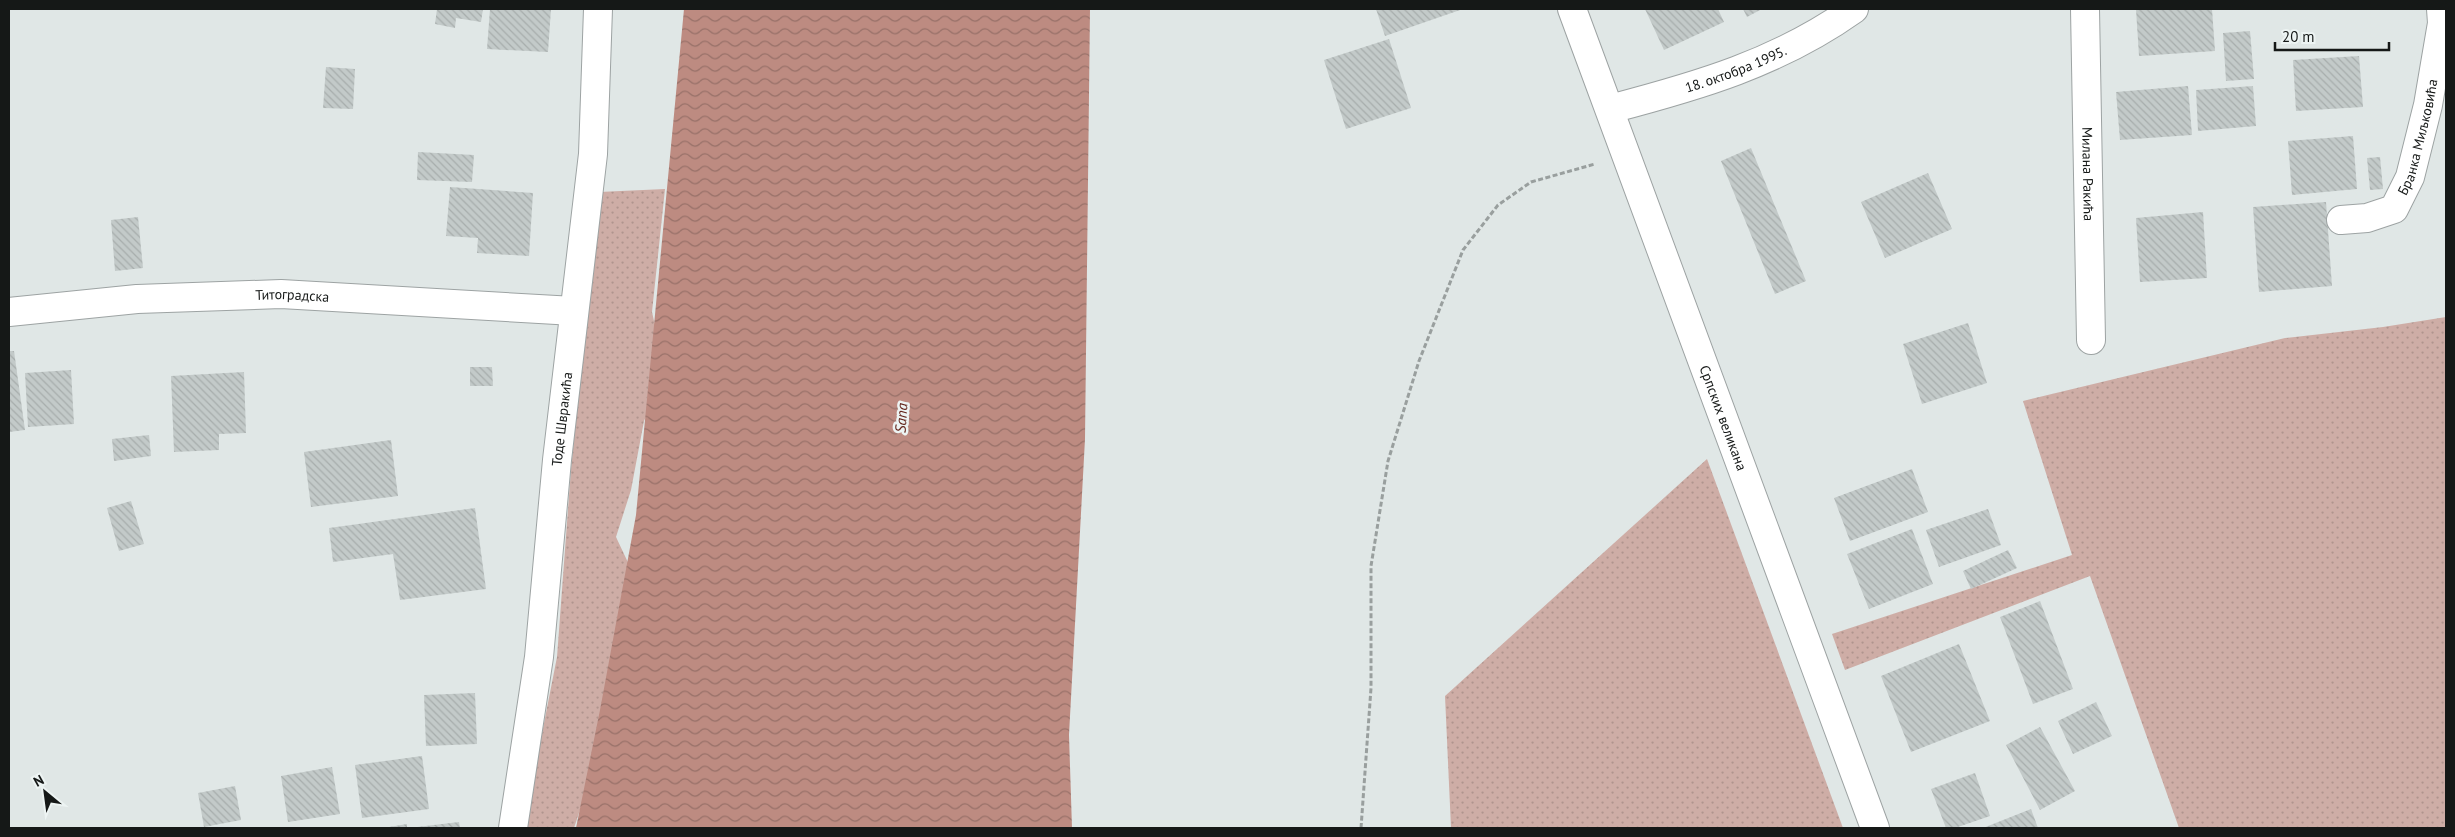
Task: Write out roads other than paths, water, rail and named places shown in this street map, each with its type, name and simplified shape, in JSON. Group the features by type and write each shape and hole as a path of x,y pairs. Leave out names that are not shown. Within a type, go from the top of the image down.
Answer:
{"street":[{"name":"Тоде Швракића","path":"513,828 539,657 557,460 593,154 598,9"},
{"name":"Српских великана","path":"1572,9 1875,828"},
{"name":"18. октобра 1995.","path":"1610,109 1694,87 1773,57 1854,9"},
{"name":"Милана Ракића","path":"2085,9 2091,340"},
{"name":"Бранка Миљковића","path":"2341,220 2366,218 2394,209 2410,177 2428,106 2442,23 2441,9"},
{"name":"Титоградска","path":"9,312 137,299 281,294 574,311"}],"water":[{"name":"Sana","path":"684,9 1090,9 1085,439 1069,735 1072,828 576,828 636,515"}]}
